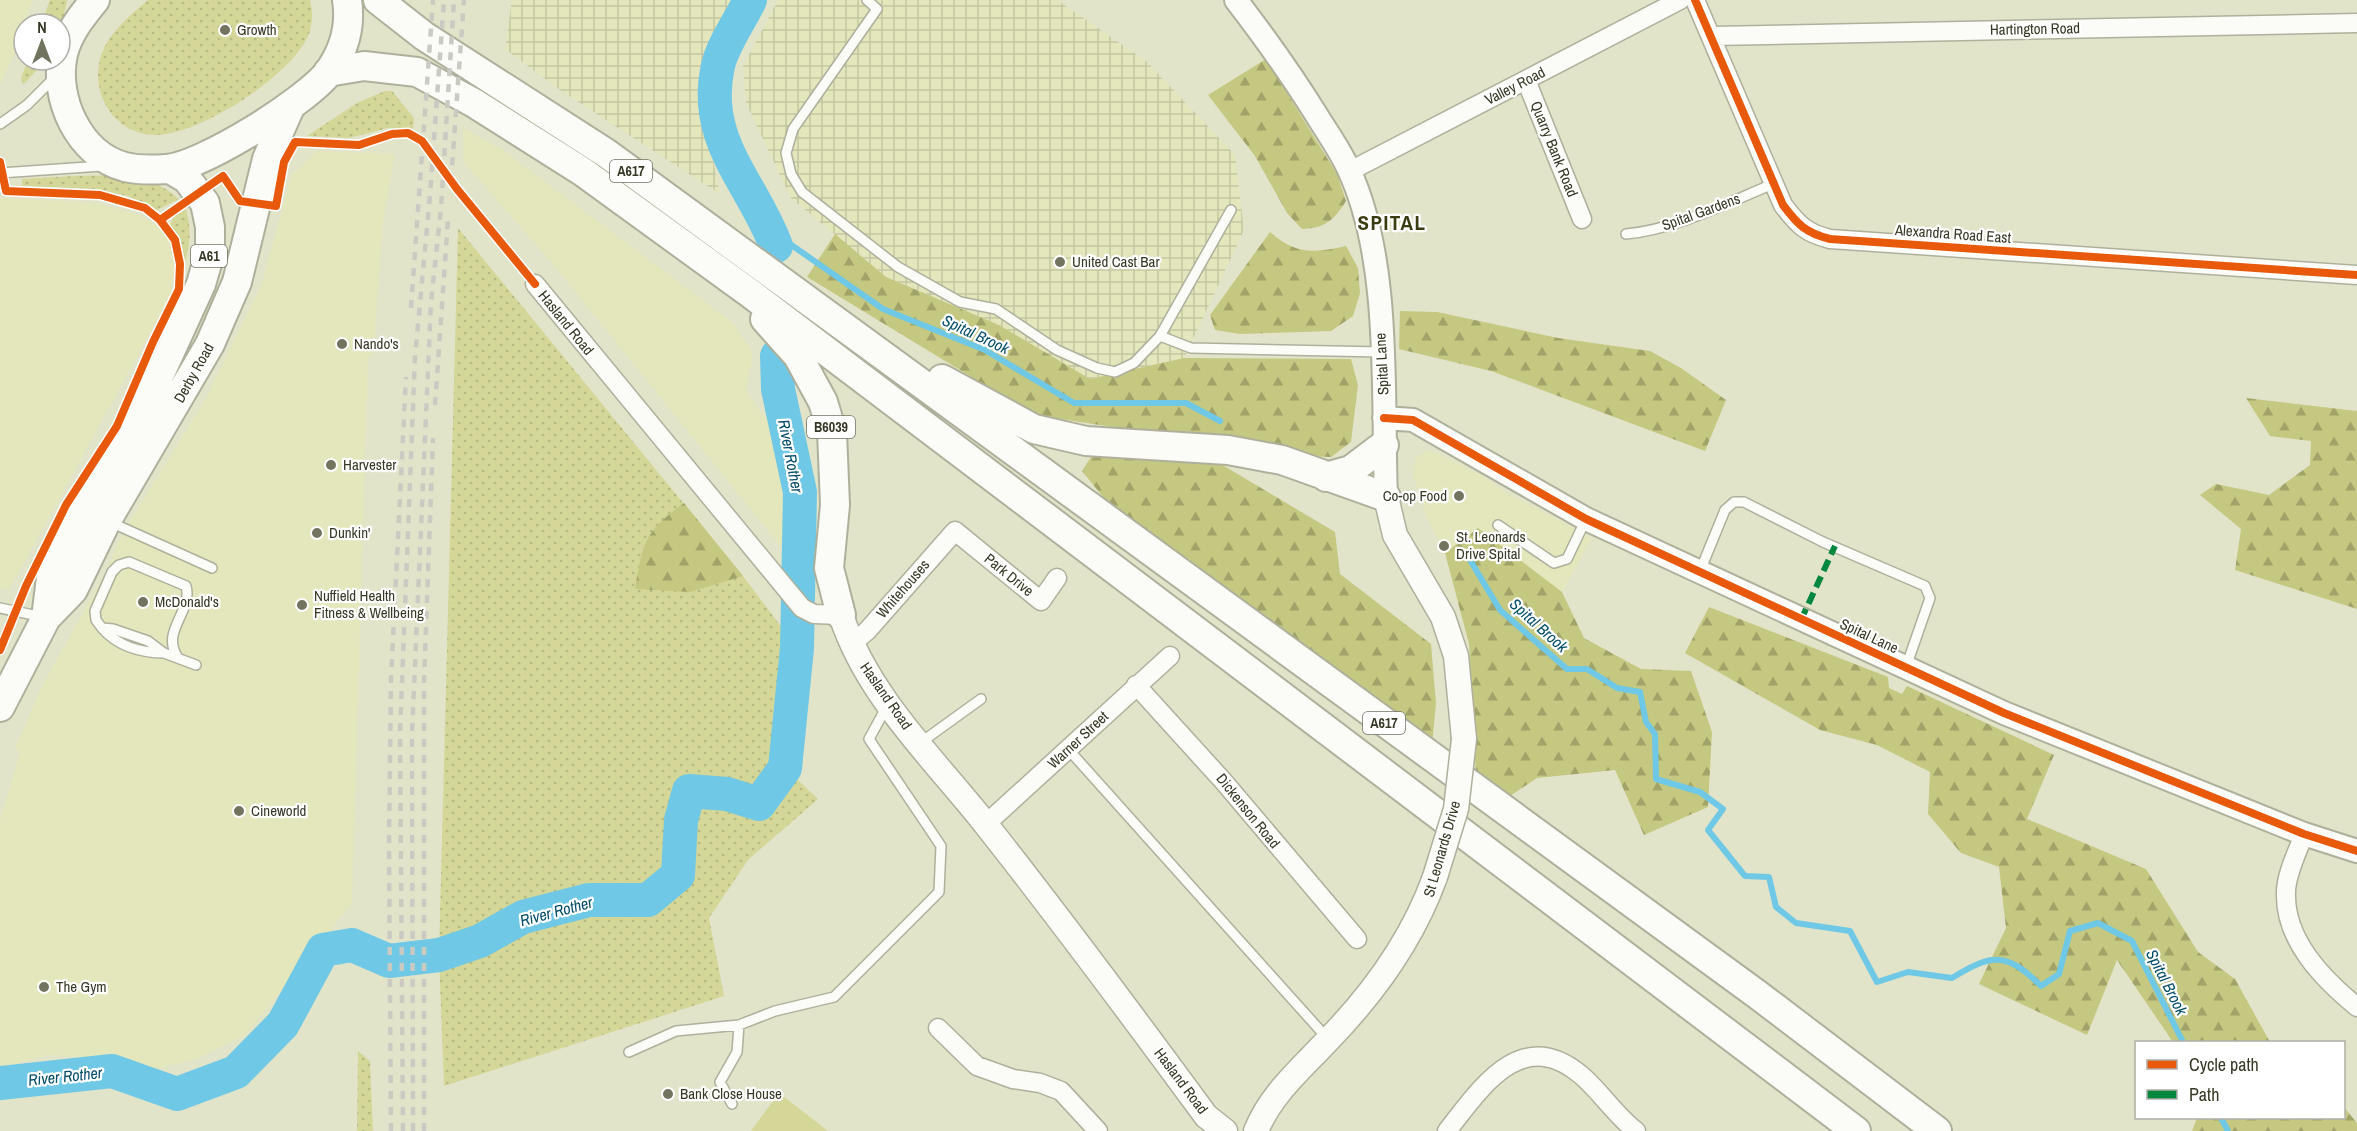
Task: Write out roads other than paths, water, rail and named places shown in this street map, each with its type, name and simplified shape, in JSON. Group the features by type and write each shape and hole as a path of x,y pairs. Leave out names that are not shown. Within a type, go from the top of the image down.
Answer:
{"highway":[{"path":"61,72 62,95 68,116 97,152 124,166 170,169 211,154 311,91 328,72 346,37 349,13 347,0"},
{"name":"A617","path":"378,0 441,47 606,153 1758,995 1937,1131"},
{"path":"72,32 87,6"},
{"name":"A617","path":"328,72 364,66 417,72 474,103 583,172 751,294 1856,1131"},
{"name":"Derby Road","path":"0,707 46,618 52,570 95,515 189,384 225,314 251,230 267,159 291,105"},
{"name":"Derby Road","path":"95,515 201,284 210,253 210,227 205,203 187,179 170,169"},
{"name":"B6039","path":"751,294 770,328 798,356 823,402 832,432 835,505 829,568 828,614"},
{"path":"830,317 1034,429 1086,441 1228,450 1282,460 1386,497"},
{"path":"1326,477 1351,470 1384,431"}],"main road":[{"name":"St Leonards Drive","path":"1256,1131 1269,1104 1283,1086 1328,1040 1402,946 1422,913 1456,809 1464,739 1456,656 1446,627 1395,535 1386,497"},
{"name":"Hasland Road","path":"828,614 888,704 986,824 1094,963 1206,1116 1226,1131"}],"street":[{"name":"Spital Lane","path":"1236,0 1283,61 1350,171 1361,205 1377,274 1384,431 1413,420 1586,519 2004,713 2304,834 2357,851"},
{"name":"Valley Road","path":"1350,171 1680,0"},
{"name":"Alexandra Road East","path":"1695,0 1773,184 1794,220 1810,234 1830,239 2357,275"},
{"name":"Hartington Road","path":"1712,36 2357,23"},
{"name":"Quarry Bank Road","path":"1526,80 1582,219"},
{"name":"Hasland Road","path":"535,284 802,608 828,614"},
{"name":"St Leonards Drive","path":"1384,431 1386,497"},
{"name":"Park Drive","path":"955,531 1041,601 1057,578"},
{"name":"Whitehouses","path":"850,645 867,631 955,531"},
{"name":"Warner Street","path":"986,824 1170,656"},
{"name":"Dickenson Road","path":"1136,685 1224,782 1357,939"},
{"path":"2304,834 2286,891 2290,927 2305,954 2357,1007"},
{"path":"938,1028 977,1066 1061,1090 1098,1131"},
{"path":"1447,1131 1488,1079 1510,1062 1538,1056 1559,1061 1581,1076 1636,1131"}],"lane":[{"path":"867,0 877,9 793,129 786,153 791,174 802,192 898,267 960,302 996,309 1057,350 1097,368 1115,372 1134,363 1160,336 1232,210"},
{"path":"0,124 27,105 59,72"},
{"path":"0,173 124,166"},
{"name":"Spital Gardens","path":"1626,234 1643,233 1773,184"},
{"path":"1160,336 1191,348 1382,352"},
{"path":"1699,573 1725,510 1734,502 1744,502 1814,537 1925,586 1930,598 1906,668"},
{"path":"95,515 212,568"},
{"path":"1498,525 1554,563 1567,559 1586,519"},
{"path":"177,656 171,647 172,636 188,594 186,586 129,562 119,565 112,572 94,611 96,620 102,628 148,641 164,653 196,665"},
{"path":"0,608 46,618"},
{"path":"920,744 981,699"},
{"path":"629,1052 676,1031 739,1025 775,1011 834,997 939,892 941,846 869,739 888,704"},
{"path":"1068,749 1328,1040"},
{"path":"732,1104 720,1082 737,1052 739,1025"}],"waterway":[{"name":"River Rother","path":"750,0 720,58 715,93 717,117 732,160 776,246"},
{"name":"Spital Brook","path":"770,230 883,309 985,350 1074,403 1186,403 1220,421"},
{"name":"River Rother","path":"0,1083 112,1071 177,1094 236,1072 283,1024 323,950 352,945 389,961 439,955 480,941 523,917 589,900 648,900 678,875 681,820 689,791 727,794 759,804 785,768 797,648 800,492 778,389 777,356"},
{"name":"Spital Brook","path":"1470,560 1500,610 1567,669 1587,669 1617,688 1640,692 1646,722 1655,734 1656,779 1700,792 1723,809 1708,830 1745,876 1769,877 1776,907 1796,923 1850,931 1877,982 1908,972 1952,978 1978,964 1999,960 2018,967 2041,986 2059,974 2070,931 2098,923 2132,941 2182,1041"},
{"name":"Spital Brook","path":"2222,1119 2228,1131"}],"railway":[{"path":"411,308 433,0"},
{"path":"403,1131 400,732 415,357 430,195 444,0"},
{"path":"413,1131 412,733 431,302 441,208 454,0"},
{"path":"451,181 464,0"},
{"path":"435,405 448,220"},
{"path":"391,1131 389,844 391,679 406,377"},
{"path":"424,1131 424,682 433,438"}],"place":[{"name":"Growth","path":"225,30"},
{"name":"United Cast Bar","path":"1060,262"},
{"name":"Nando's","path":"342,344"},
{"name":"Harvester","path":"331,465"},
{"name":"Co-op Food","path":"1459,496"},
{"name":"Dunkin'","path":"317,533"},
{"name":"St. Leonards Drive Spital","path":"1444,546"},
{"name":"McDonald's","path":"143,602"},
{"name":"Nuffield Health Fitness & Wellbeing","path":"302,605"},
{"name":"Cineworld","path":"239,811"},
{"name":"The Gym","path":"44,987"},
{"name":"Bank Close House","path":"668,1094"}],"district":[{"name":"SPITAL","path":"1392,223"}]}
